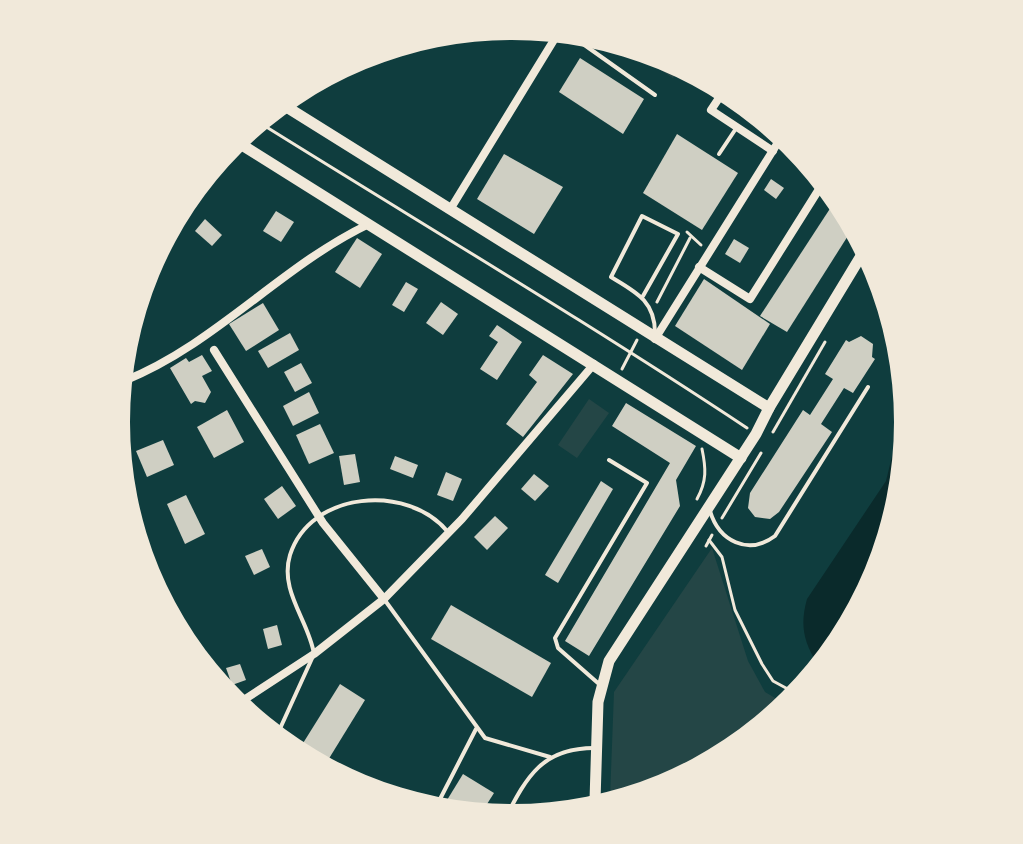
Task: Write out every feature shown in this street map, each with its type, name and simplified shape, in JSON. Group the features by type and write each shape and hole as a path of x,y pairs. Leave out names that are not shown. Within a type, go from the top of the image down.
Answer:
{"street":[{"path":"451,208 553,42"},
{"path":"718,100 711,110 773,151"},
{"path":"291,110 769,408"},
{"path":"655,339 776,146"},
{"path":"246,147 741,458"},
{"path":"699,267 750,299 817,192"},
{"path":"132,378 152,370 206,337 340,238 369,224"},
{"path":"595,795 601,685 609,661 756,434 858,261"},
{"path":"214,350 320,518 384,599"},
{"path":"247,698 314,654 384,599 448,532 594,364"}],"lane":[{"path":"588,47 655,95"},
{"path":"719,154 737,127"},
{"path":"643,296 678,234 642,216 611,277 643,296 655,320 655,339"},
{"path":"708,506 714,526 735,543 752,546 775,536 868,387"},
{"path":"601,685 558,648 555,638 647,483 609,460"},
{"path":"281,726 314,654 295,608 289,567 290,555 297,542 320,518 355,501 384,499 425,513 448,532"},
{"path":"384,599 485,738 550,757"},
{"path":"441,798 476,729"},
{"path":"513,804 524,781 550,757 573,749 597,748"}],"path":[{"path":"268,128 632,352 756,434"},
{"path":"655,305 690,238 703,247"},
{"path":"619,375 637,340"},
{"path":"692,510 704,486 706,469 702,448"},
{"path":"704,536 722,557 735,610 762,664 773,681 786,688"}],"shaded area":[{"path":"589,399 609,413 577,458 558,445"},
{"path":"892,457 886,497 873,545 854,591 814,656 804,632 807,599 886,481"},
{"path":"712,548 748,661 765,692 775,698 744,725 702,753 658,775 610,791 614,692"}],"building":[{"path":"580,58 644,99 623,134 559,92"},
{"path":"677,134 738,173 702,230 643,193"},
{"path":"504,154 563,187 534,234 477,199"},
{"path":"771,179 784,188 776,199 764,190"},
{"path":"829,210 846,239 787,332 760,316"},
{"path":"276,211 294,222 281,242 263,231"},
{"path":"205,219 222,235 212,246 195,231"},
{"path":"357,238 382,254 360,288 335,272"},
{"path":"734,239 749,248 740,263 725,254"},
{"path":"704,279 770,324 742,370 675,326"},
{"path":"406,282 418,289 404,312 392,305"},
{"path":"441,302 458,314 443,335 426,323"},
{"path":"263,303 279,330 246,351 229,324"},
{"path":"497,325 522,342 497,380 480,369 498,342 489,336"},
{"path":"290,333 299,350 268,368 258,351"},
{"path":"861,336 873,344 872,357 875,359 853,393 844,388 821,424 832,432 779,512 770,519 755,517 748,508 750,493 803,410 810,415 833,379 825,374 846,340 849,342"},
{"path":"202,355 212,371 202,376 211,392 205,403 195,401 191,404 170,368 186,358 189,362"},
{"path":"543,355 573,374 523,437 506,424 537,382 529,375"},
{"path":"301,363 312,383 295,392 284,372"},
{"path":"309,392 319,413 293,426 283,406"},
{"path":"626,403 696,446 676,480 680,506 589,656 565,641 670,463 612,426"},
{"path":"227,410 244,442 214,458 197,427"},
{"path":"320,424 334,453 309,464 296,435"},
{"path":"163,440 174,465 147,477 136,451"},
{"path":"355,454 360,482 344,485 339,456"},
{"path":"395,456 418,465 413,478 390,469"},
{"path":"446,472 462,479 453,501 437,495"},
{"path":"534,474 549,486 535,501 521,489"},
{"path":"601,481 613,489 558,583 545,575"},
{"path":"282,486 296,506 278,519 264,499"},
{"path":"186,495 205,534 185,544 167,504"},
{"path":"495,516 508,528 487,550 474,537"},
{"path":"262,549 270,567 254,575 245,556"},
{"path":"451,605 551,663 532,697 431,639"},
{"path":"277,625 282,645 268,649 263,629"},
{"path":"240,664 246,680 234,684 226,668"},
{"path":"340,684 365,700 329,758 303,743"},
{"path":"463,774 494,793 488,803 448,799"}]}
